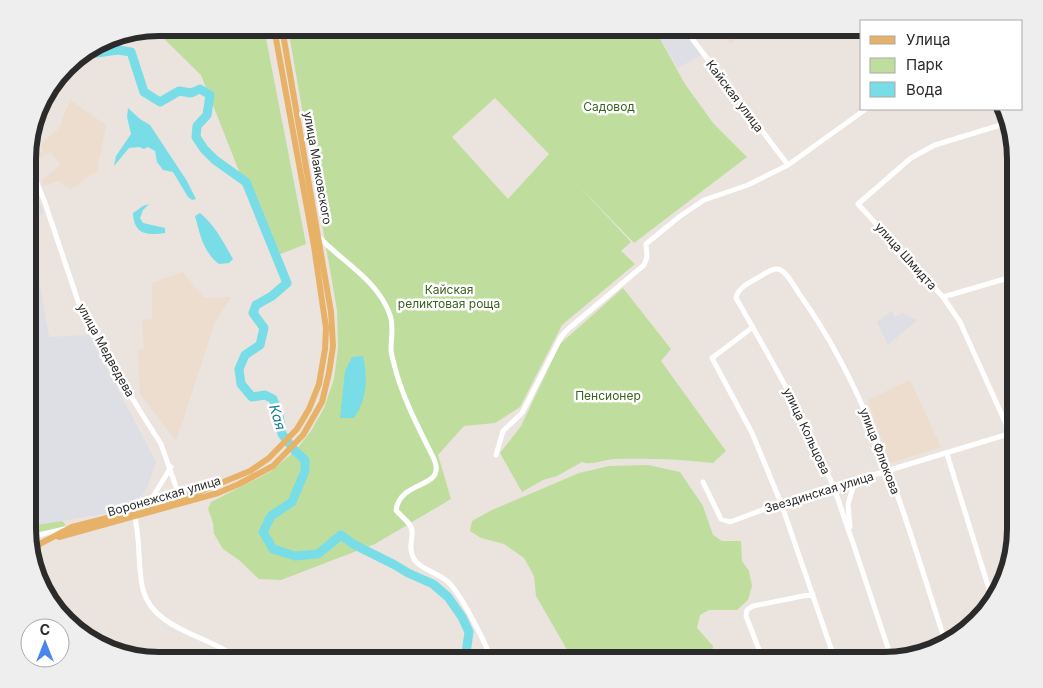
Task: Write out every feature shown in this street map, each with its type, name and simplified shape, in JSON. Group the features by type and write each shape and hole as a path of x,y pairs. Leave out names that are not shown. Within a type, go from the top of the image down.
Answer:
{"main road":[{"name":"улица Маяковского","path":"276,37 314,246 324,314 325,349 315,397 297,429 276,450"},
{"name":"улица Маяковского","path":"284,37 331,312 333,346 330,373 322,402 303,435"},
{"name":"Воронежская улица","path":"45,541 239,484 266,470 283,457 303,435"},
{"name":"Воронежская улица","path":"45,541 72,527 134,514 146,508 181,501 250,471 276,450"},
{"path":"37,545 45,541"}],"street":[{"name":"Кайская улица","path":"690,36 788,165"},
{"path":"496,455 503,431 522,413 561,337 644,265 647,257 646,244 679,217 704,200 748,185 788,165 865,110"},
{"name":"улица Шмидта","path":"1002,125 935,146 911,158 858,204 943,297 1006,279"},
{"name":"улица Медведева","path":"36,181 82,313 161,444 181,501"},
{"path":"318,235 332,251 365,278 390,314 393,331 391,350 400,386 438,470 435,476 402,495 398,500 396,510 411,527 409,544 413,558 422,566 448,582 458,594 489,652"},
{"name":"улица Кольцова","path":"784,272 778,269 771,270 750,282 737,293 736,298 807,428 833,487 889,651"},
{"name":"улица Флюкова","path":"784,272 834,349 862,405 888,471 943,636"},
{"path":"943,297 960,322 1006,424"},
{"path":"753,327 712,358 752,433 781,503 832,651"},
{"name":"Звездинская улица","path":"702,482 721,519 730,522 781,503 947,454 1006,434"},
{"path":"947,454 990,591"},
{"path":"146,508 171,468"},
{"name":"улица Кольцова","path":"852,540 848,504 855,481"},
{"path":"134,514 143,590 151,606 174,626 219,646 227,652"},
{"path":"36,535 72,527"},
{"path":"37,539 45,541"},
{"path":"760,651 746,616 747,610 753,606 813,594"}],"shaded area":[{"path":"659,36 687,36 701,55 678,68"},
{"path":"725,36 740,36 731,44"},
{"path":"70,100 106,125 97,171 70,189 57,181 44,186 41,180 61,165 50,152 36,161 36,155 43,151 40,145 59,128"},
{"path":"36,195 44,212 36,217"},
{"path":"36,262 49,337 89,335 156,462 147,488 129,510 36,525"},
{"path":"183,272 204,298 231,297 215,322 176,441 140,394 138,350 144,349 142,320 152,319 152,283"},
{"path":"892,311 895,317 902,313 917,320 888,345 877,322"},
{"path":"910,380 941,447 890,463 868,400"}],"green space":[{"name":"Кайская реликтовая роща","path":"659,36 685,84 713,123 747,157 634,243 577,184 631,242 621,251 635,264 562,325 520,407 495,423 464,426 438,455 451,499 375,544 281,580 259,579 239,560 223,549 214,534 213,523 208,509 211,502 270,472 295,451 311,431 324,408 334,379 338,348 337,310 290,37","holes":["495,98 549,154 508,199 452,137"]},
{"path":"162,37 266,37 306,244 273,257 201,75"},
{"name":"Пенсионер","path":"623,288 671,349 661,361 726,451 713,463 640,459 582,462 522,492 500,453 521,426 560,344"},
{"path":"648,465 680,472 703,506 713,535 722,541 741,541 742,561 749,571 752,586 748,600 737,610 709,610 700,615 697,628 713,646 712,651 568,651 536,596 534,576 524,558 504,544 481,538 470,531 472,521 492,510 579,473 609,466"},
{"path":"62,521 66,525 36,533 36,525"}],"water":[{"path":"128,108 150,125 187,181 196,199 192,200 188,197 173,172 163,170 157,162 155,151 148,147 144,149 139,147 129,148 114,166 116,156 131,134 127,117"},
{"path":"149,204 143,210 140,218 143,223 165,228 165,233 147,234 142,232 136,225 133,213"},
{"path":"200,213 214,228 233,259 229,263 219,264 209,254 195,216"},
{"path":"363,356 366,380 362,404 354,418 340,418 345,371 352,357"}],"waterway":[{"name":"Кая","path":"99,53 118,50 131,52 144,92 160,102 179,91 191,93 200,89 210,95 207,115 197,126 196,137 215,160 246,182 287,283 272,296 256,305 253,313 264,328 260,345 245,355 239,369 241,384 252,397 265,395 273,399 279,415 282,434 295,451 305,460 305,471 292,502 271,516 263,532 273,549 295,556 318,554 341,535 353,544 433,584 448,597 462,617 469,632 466,652"}],"park label":[{"name":"Садовод","path":"609,106"}]}
